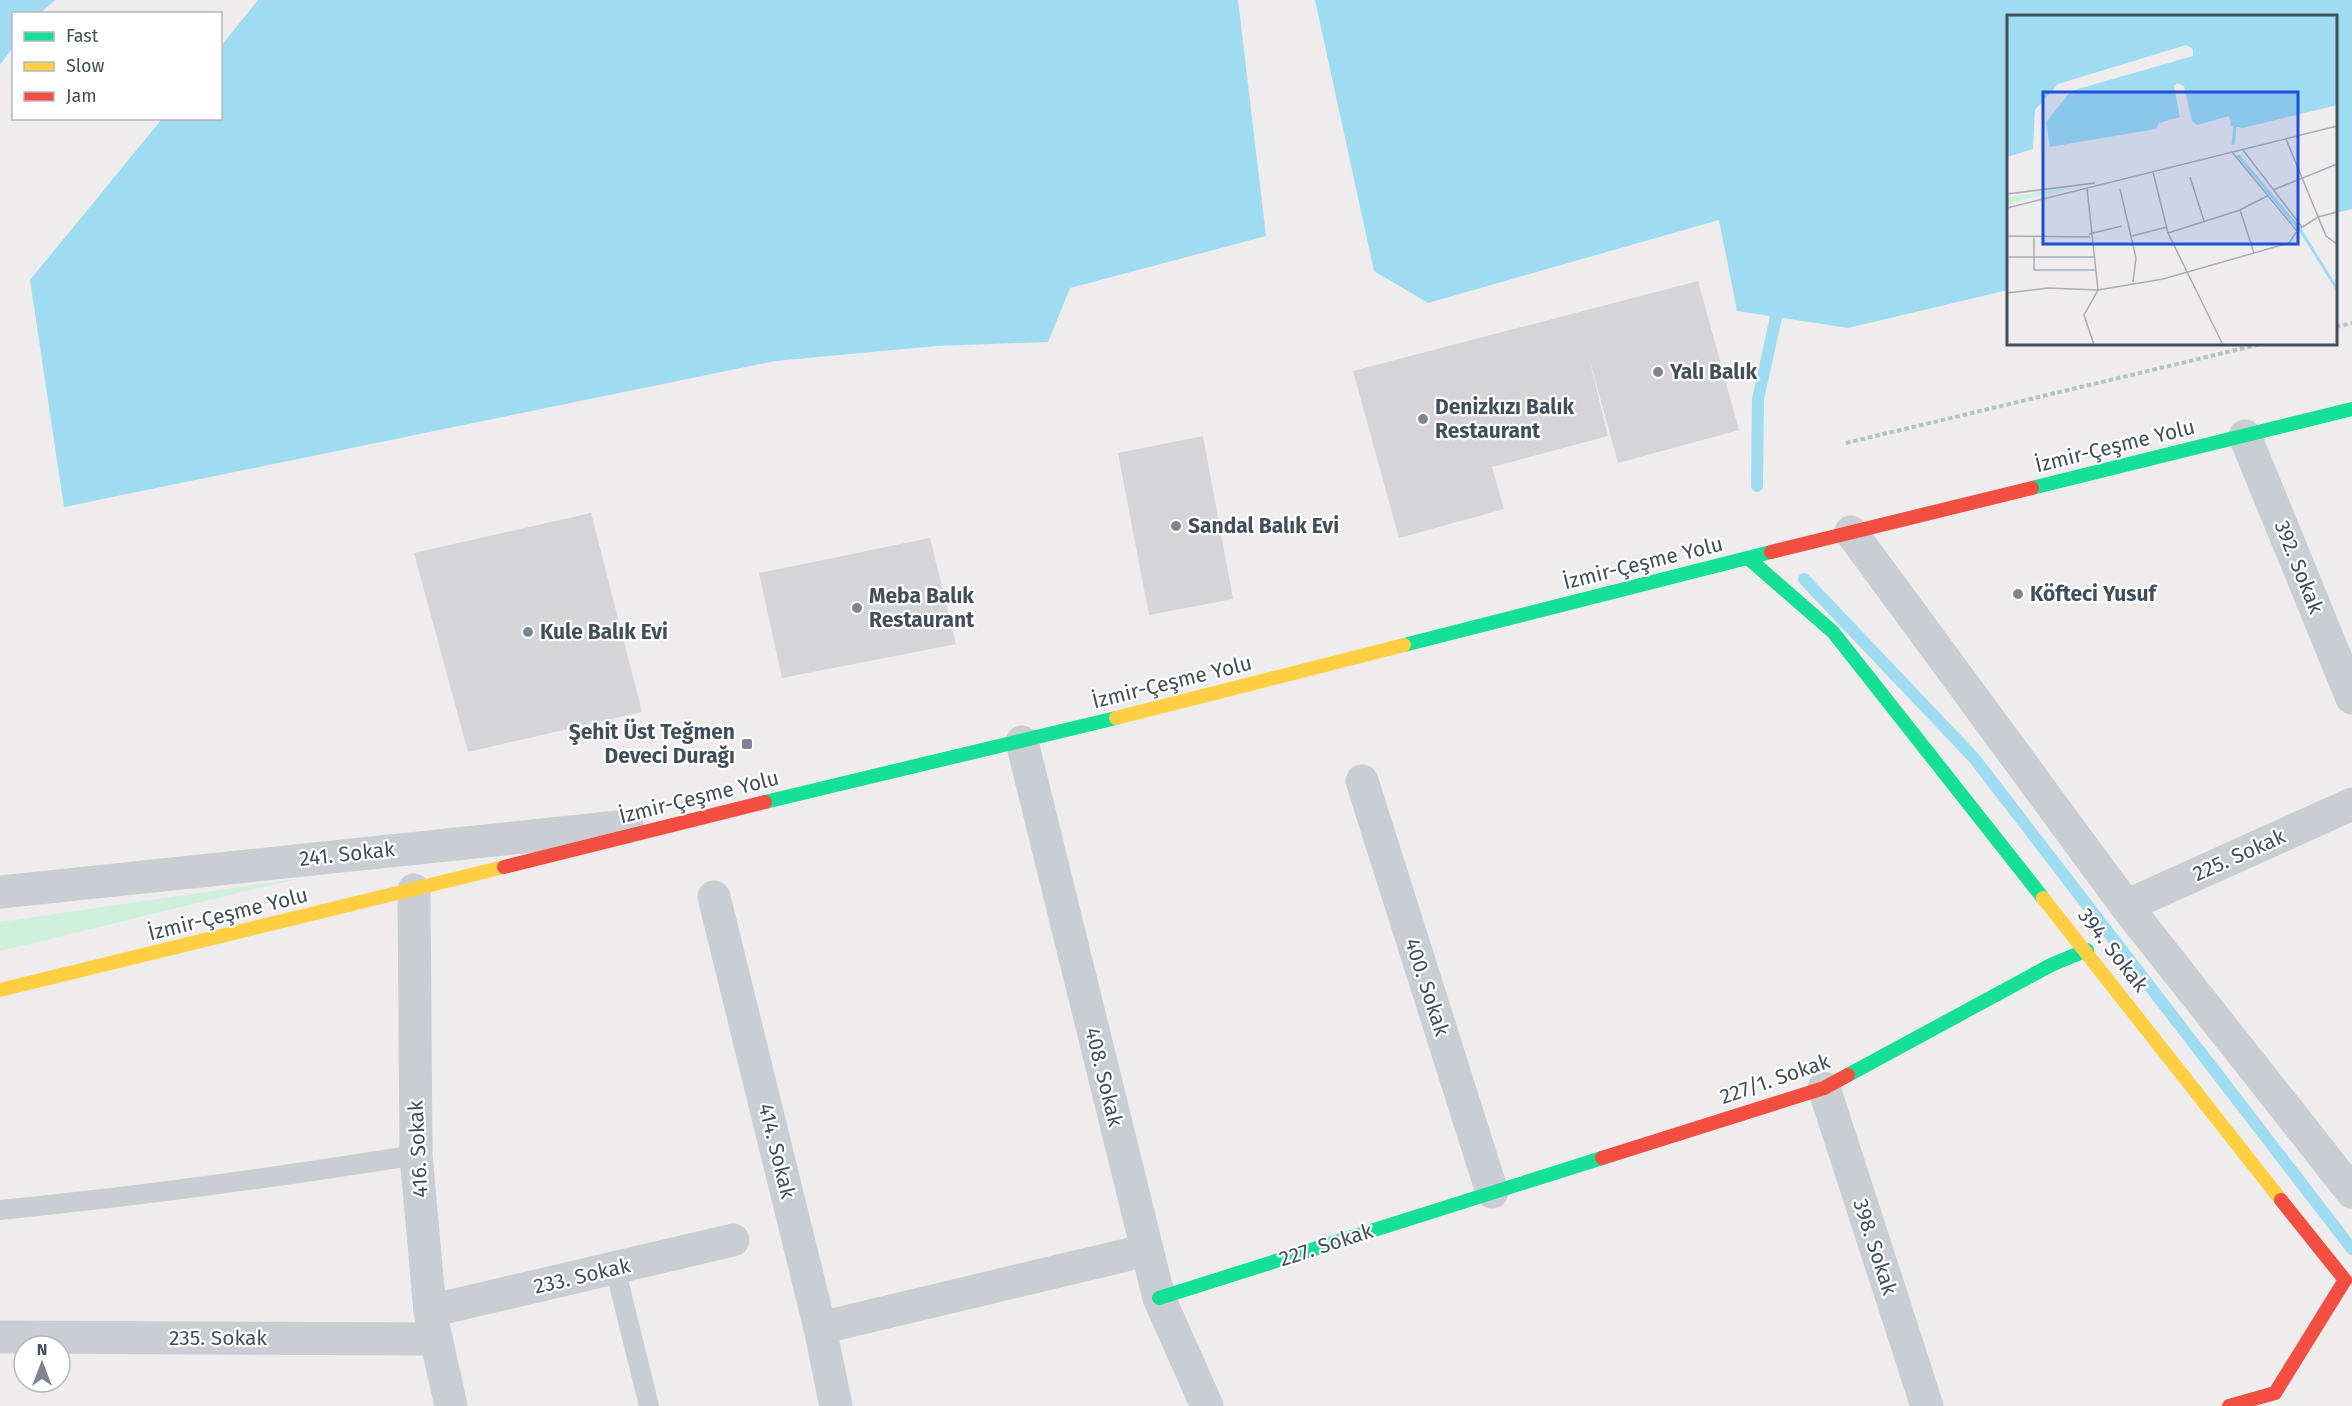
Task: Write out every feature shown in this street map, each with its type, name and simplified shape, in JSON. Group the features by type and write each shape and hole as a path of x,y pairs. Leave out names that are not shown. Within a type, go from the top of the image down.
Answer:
{"main road":[{"name":"İzmir-Çeşme Yolu","path":"0,990 414,890 694,819 1022,742 1851,532 2352,409"},
{"name":"394. Sokak","path":"1748,558 1833,632 2348,1277 2275,1393 2229,1406"},
{"name":"227/1. Sokak","path":"1492,1192 1824,1088 2051,965 2087,950"},
{"name":"227. Sokak","path":"1159,1298 1492,1192"}],"street":[{"name":"392. Sokak","path":"2245,436 2352,698"},
{"path":"1851,532 2126,906 2352,1192"},
{"name":"408. Sokak","path":"1022,742 1159,1298 1207,1406"},
{"name":"400. Sokak","path":"1362,781 1492,1192"},
{"name":"225. Sokak","path":"2126,906 2352,804"},
{"name":"241. Sokak","path":"0,892 694,819"},
{"name":"416. Sokak","path":"414,890 416,1155 433,1325 451,1406"},
{"name":"414. Sokak","path":"714,897 820,1328 836,1406"},
{"name":"398. Sokak","path":"1824,1088 1927,1406"},
{"name":"233. Sokak","path":"433,1325 615,1268 733,1240"},
{"path":"820,1328 1147,1250"},
{"name":"235. Sokak","path":"0,1337 433,1325"}],"lane":[{"path":"0,1210 293,1175 416,1155"},
{"path":"615,1268 649,1406"}],"path":[{"path":"2337,327 2352,323"},
{"path":"1846,443 2257,345"}],"green space":[{"path":"296,879 0,951 0,922"}],"water":[{"path":"0,0 55,0 41,12 12,12 12,48 0,65"},
{"path":"258,0 1238,0 1266,236 1070,288 1048,342 936,346 775,361 64,507 30,280 161,120 222,120 222,45"},
{"path":"1315,0 2352,0 2352,209 2337,213 2337,15 2007,15 2007,290 1848,328 1737,311 1719,220 1428,303 1374,271"}],"building":[{"path":"1698,281 1739,430 1618,463 1588,354 1608,436 1492,467 1504,509 1399,538 1353,371"},
{"name":"Sandal Balık Evi","path":"1203,436 1233,599 1149,615 1118,453"},
{"name":"Kule Balık Evi","path":"591,513 642,712 468,752 414,553"},
{"name":"Meba Balık Restaurant","path":"930,538 956,644 782,678 759,573"}],"waterway":[{"path":"1757,486 1758,399 1776,317"},
{"path":"1804,579 1974,758 2352,1249"}],"traffic: fast":[{"path":"2032,488 2352,409"},
{"path":"1404,645 1771,552"},
{"path":"1748,558 1833,632 2043,898"},
{"path":"765,802 1116,718"},
{"path":"1848,1075 2051,965 2087,950"},
{"path":"1159,1298 1602,1158"}],"traffic: slow":[{"path":"1116,718 1404,645"},
{"path":"0,990 504,867"},
{"path":"2043,898 2281,1200"}],"traffic: jam":[{"path":"1771,552 2032,488"},
{"path":"504,867 765,802"},
{"path":"1602,1158 1824,1088 1848,1075"},
{"path":"2229,1406 2275,1393 2345,1280 2281,1200"}],"place":[{"name":"Yalı Balık","path":"1658,372"},
{"name":"Denizkızı Balık Restaurant","path":"1423,419"},
{"name":"Sandal Balık Evi","path":"1176,526"},
{"name":"Köfteci Yusuf","path":"2018,594"},
{"name":"Meba Balık Restaurant","path":"857,608"},
{"name":"Kule Balık Evi","path":"528,632"},
{"name":"Şehit Üst Teğmen Deveci Durağı","path":"747,744"}]}
